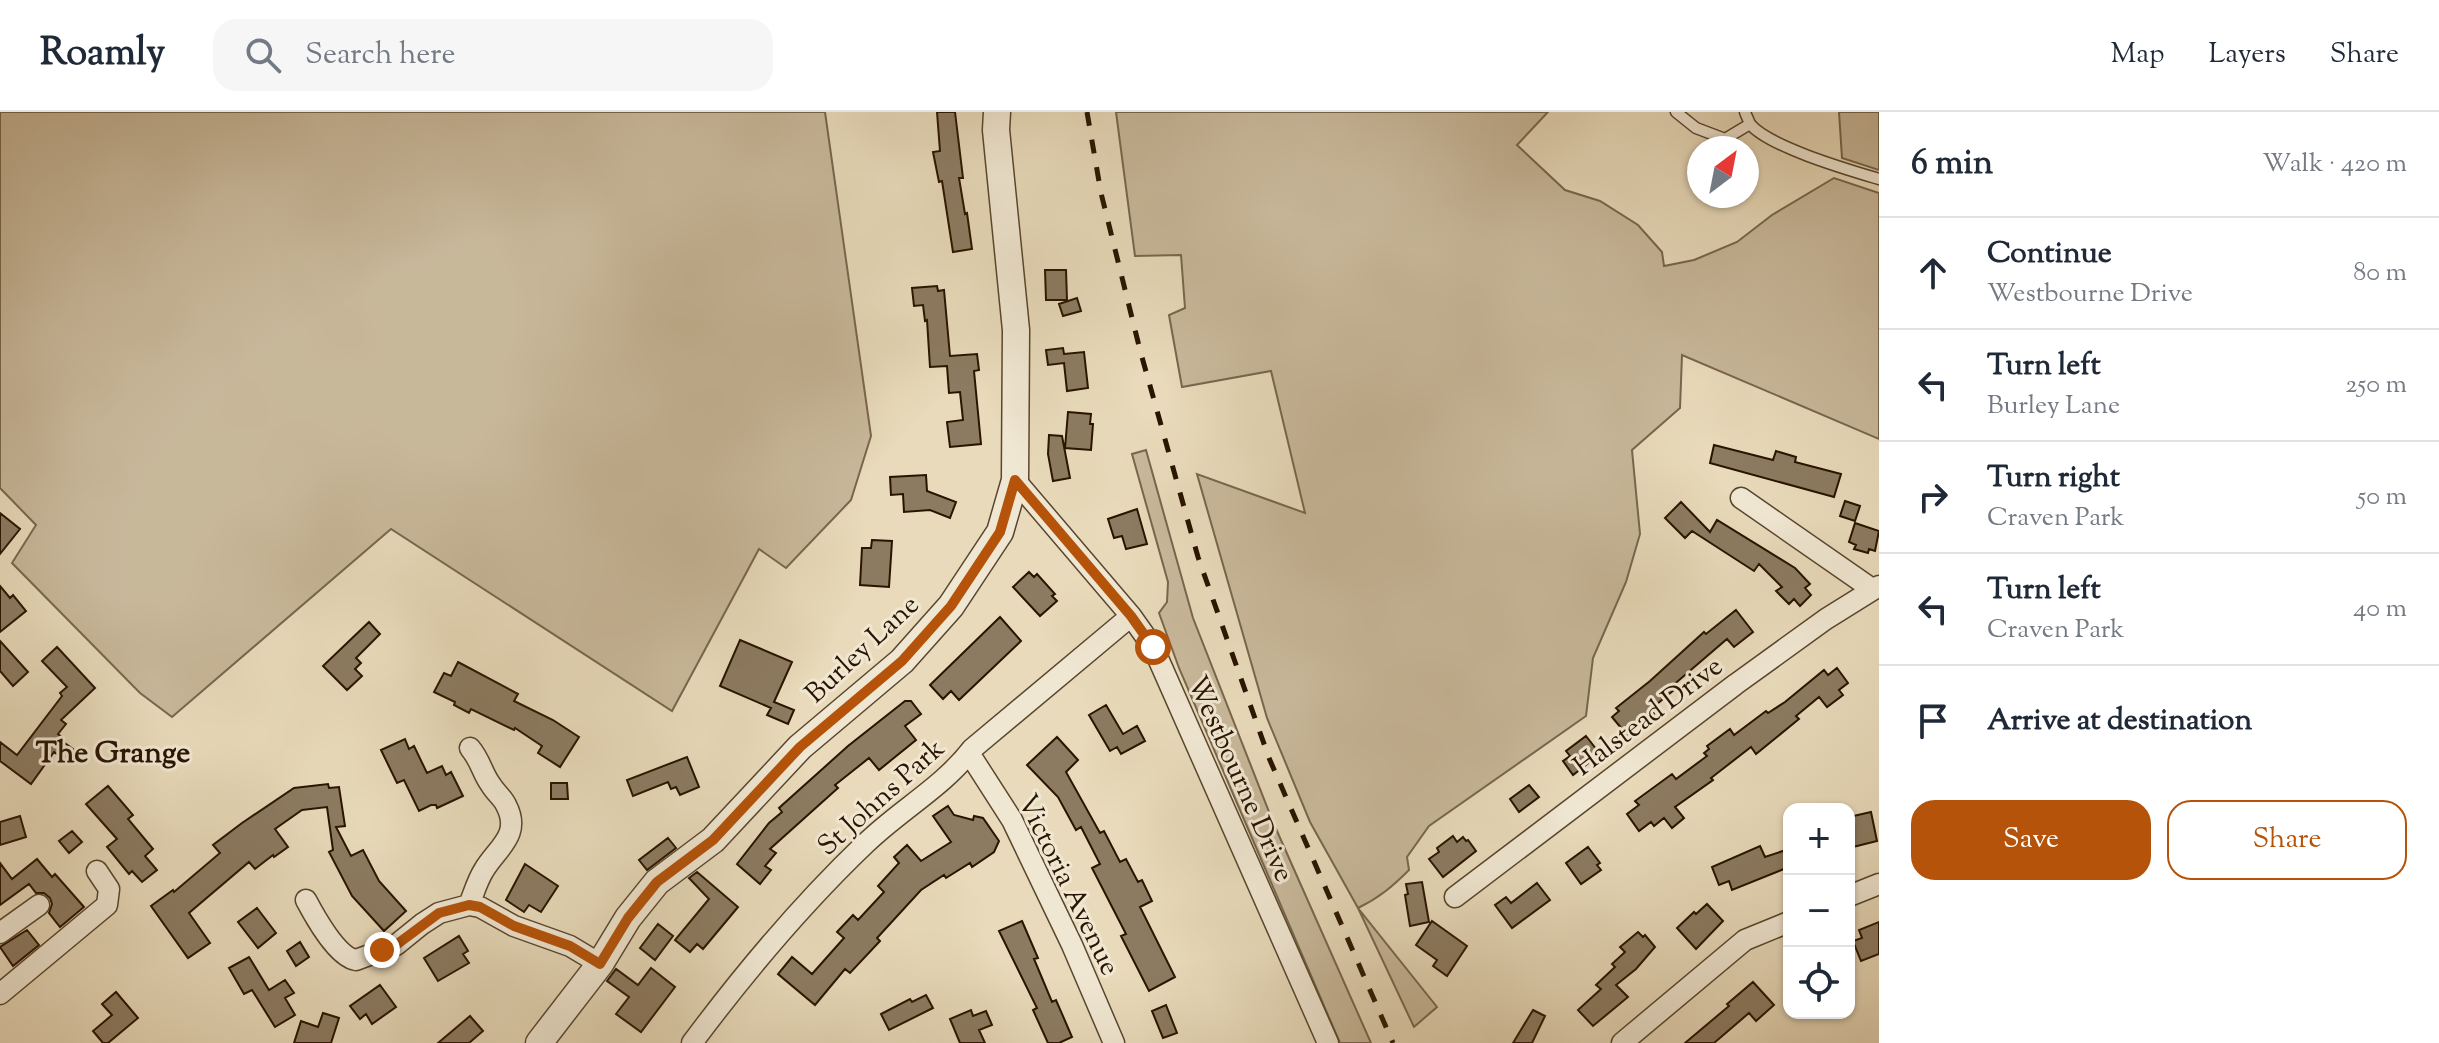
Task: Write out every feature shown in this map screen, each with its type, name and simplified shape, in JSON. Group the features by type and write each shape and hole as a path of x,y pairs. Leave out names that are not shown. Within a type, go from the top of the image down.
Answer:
{"street":[{"name":"Burley Lane","path":"539,1043 600,964 628,918 657,882 713,840 800,747 902,661 951,606 1000,532 1015,480 1016,330 996,130 997,112"},
{"name":"Westbourne Drive","path":"1015,480 1131,616 1153,647 1328,1043"},
{"path":"1741,498 1876,587"},
{"name":"Halstead Drive","path":"1455,897 1736,684 1876,587"},
{"name":"St Johns Park","path":"692,1043 727,996 821,888 869,840 1131,616"},
{"path":"469,905 485,868 503,848 509,835 510,822 506,805 488,781 480,759 470,748"},
{"name":"Victoria Avenue","path":"969,753 1012,820 1072,945 1114,1043"},
{"path":"0,994 107,905 109,889 97,871"},
{"path":"1855,894 1879,884"},
{"path":"306,900 315,918 350,959 356,960 396,945 439,913 469,905 480,907 514,926 570,946 600,964"},
{"path":"0,933 39,905"},
{"path":"1622,1043 1745,940 1783,924"}],"lane":[{"path":"1676,112 1696,128 1725,139 1750,124"},
{"path":"1745,112 1750,124 1769,137 1815,159 1879,179"}],"shaded area":[{"path":"0,112 825,112 871,436 851,500 786,568 759,549 672,711 391,529 172,717 140,693 12,563 36,525 0,488"},
{"path":"1116,112 1548,112 1517,145 1565,190 1600,201 1638,225 1662,252 1664,266 1694,260 1737,242 1772,215 1834,178 1879,193 1879,439 1682,355 1680,408 1632,450 1640,534 1626,582 1593,658 1586,716 1429,826 1407,857 1409,870 1373,900 1358,908 1310,822 1267,718 1197,474 1305,513 1271,371 1182,387 1169,315 1185,308 1181,255 1135,256"},
{"path":"1839,112 1879,112 1879,170 1842,158"},
{"path":"1146,450 1193,618 1273,822 1371,1043 1340,1043 1179,668 1159,613 1167,602 1168,582 1132,454"},
{"path":"1358,908 1437,1007 1414,1027"}],"building":[{"path":"937,112 955,112 963,178 959,178 972,249 953,252 942,181 939,182 933,152 940,151"},
{"path":"1045,270 1066,270 1067,300 1046,300"},
{"path":"937,286 938,291 944,290 950,356 977,354 979,370 974,371 981,444 950,447 947,422 963,420 960,392 949,393 947,366 930,367 927,320 923,305 914,306 912,288"},
{"path":"1077,298 1081,311 1063,316 1059,304"},
{"path":"1063,348 1064,354 1084,352 1088,388 1067,391 1064,363 1048,365 1046,350"},
{"path":"1068,412 1091,414 1091,450 1065,448"},
{"path":"1049,435 1062,436 1070,478 1053,481 1048,454"},
{"path":"1714,445 1773,460 1776,451 1796,457 1795,462 1841,474 1834,497 1710,463"},
{"path":"926,475 927,491 956,502 950,518 930,510 904,512 903,494 891,495 890,477"},
{"path":"1845,501 1860,506 1855,521 1840,516"},
{"path":"1681,502 1710,532 1717,520 1795,568 1810,584 1805,588 1811,595 1800,606 1794,599 1789,604 1776,591 1782,587 1759,564 1754,571 1692,531 1685,538 1665,518"},
{"path":"1137,509 1147,544 1126,549 1122,536 1114,538 1108,519"},
{"path":"0,513 20,529 0,554"},
{"path":"1855,523 1879,531 1875,551 1869,549 1868,553 1854,549 1856,545 1849,542"},
{"path":"872,540 892,541 889,587 860,585 862,548 871,548"},
{"path":"1029,572 1034,577 1037,574 1055,594 1052,596 1057,601 1040,616 1013,587"},
{"path":"0,586 10,598 13,595 26,611 0,632"},
{"path":"1736,610 1753,632 1734,647 1727,639 1671,687 1674,690 1651,709 1654,714 1627,735 1612,717 1619,711 1616,708 1704,632 1706,634"},
{"path":"1000,617 1021,641 959,700 951,691 943,699 930,685"},
{"path":"369,622 380,634 356,658 361,663 355,669 362,676 347,690 323,666"},
{"path":"740,640 792,662 774,702 794,710 788,724 767,715 771,708 720,686"},
{"path":"0,641 28,672 13,686 0,671"},
{"path":"57,647 95,688 61,720 66,724 58,734 77,752 69,763 54,752 31,784 0,761 0,742 17,755 62,696 60,693 67,687 42,661"},
{"path":"458,662 518,694 514,701 579,737 560,767 538,753 542,746 515,728 471,709 469,713 434,692 444,673 451,676"},
{"path":"1837,668 1848,683 1839,690 1843,695 1827,707 1819,697 1796,716 1799,719 1756,754 1751,747 1711,778 1713,780 1675,807 1684,818 1672,828 1664,818 1654,826 1651,822 1639,831 1627,814 1639,805 1635,801 1672,774 1676,779 1707,756 1704,753 1709,749 1707,746 1730,729 1734,735 1766,711 1768,713 1785,702 1824,670 1828,675"},
{"path":"905,701 911,701 921,714 905,726 916,740 879,770 869,758 835,785 838,788 770,849 776,853 765,866 771,870 760,884 737,864 769,823 782,812 779,808 848,746"},
{"path":"1106,705 1123,734 1137,726 1145,741 1121,754 1117,747 1110,751 1089,715"},
{"path":"1586,736 1600,754 1573,775 1563,761 1570,756 1566,751"},
{"path":"1057,737 1078,760 1066,772 1100,833 1104,831 1120,862 1126,859 1138,882 1142,880 1152,901 1140,907 1175,977 1149,991 1121,936 1126,934 1092,868 1100,864 1081,827 1076,830 1058,797 1027,765"},
{"path":"405,739 409,749 414,746 427,773 442,766 446,775 451,772 463,796 437,808 431,805 419,811 404,780 397,783 381,750"},
{"path":"687,757 699,787 680,795 676,787 671,789 668,782 633,796 627,780"},
{"path":"551,783 567,783 568,799 551,799"},
{"path":"328,784 329,788 339,787 345,826 336,827 351,856 363,850 379,881 406,911 384,931 352,896 329,852 333,850 327,807 302,810 275,829 288,847 255,869 249,862 189,913 210,943 188,958 151,906 174,892 220,853 213,845 242,823 294,788"},
{"path":"1529,785 1539,797 1519,812 1510,799"},
{"path":"108,786 133,815 128,819 153,849 145,856 157,870 142,882 132,871 129,874 107,847 117,839 86,804"},
{"path":"948,806 954,815 973,820 974,816 983,818 999,841 994,852 972,867 970,863 921,890 877,938 880,941 850,973 845,969 815,1005 778,974 792,957 812,974 844,938 837,932 853,915 858,920 884,892 878,886 899,863 894,857 907,845 921,861 951,842 933,816"},
{"path":"1871,812 1877,841 1855,846 1855,816"},
{"path":"20,816 26,837 0,845 0,822"},
{"path":"72,831 82,842 69,853 59,841"},
{"path":"1453,836 1457,842 1463,837 1468,840 1476,851 1443,877 1429,859 1439,852 1437,848"},
{"path":"668,838 676,848 647,870 639,860"},
{"path":"1760,846 1765,857 1783,851 1783,869 1732,890 1729,881 1719,885 1712,867"},
{"path":"1588,847 1600,863 1597,865 1601,870 1581,884 1566,863"},
{"path":"37,859 84,907 60,927 49,913 50,898 44,893 36,893 29,884 0,905 0,863 12,879"},
{"path":"525,864 558,886 541,912 529,905 524,912 506,900"},
{"path":"697,872 738,907 703,949 697,944 690,952 675,940 709,899 689,878"},
{"path":"1422,882 1429,922 1410,926 1406,884"},
{"path":"1537,883 1550,900 1512,928 1495,905 1506,897 1511,903"},
{"path":"1707,904 1723,921 1696,949 1677,928"},
{"path":"257,908 276,933 258,948 238,922"},
{"path":"1022,921 1052,1002 1056,1000 1072,1037 1059,1043 1048,1043 1033,1010 1037,1008 999,931"},
{"path":"1432,921 1467,946 1447,976 1433,966 1437,960 1416,945"},
{"path":"1879,922 1879,954 1861,961 1855,946 1855,940 1862,938 1859,930"},
{"path":"658,924 673,936 655,960 640,948"},
{"path":"27,930 39,945 13,966 0,947"},
{"path":"1638,932 1655,947 1636,969 1616,985 1628,997 1593,1026 1578,1010 1601,989 1596,985 1625,952 1620,947"},
{"path":"459,936 468,951 463,954 469,963 438,981 424,958"},
{"path":"300,942 309,957 296,966 287,951"},
{"path":"249,957 269,990 285,980 294,993 285,998 295,1015 275,1027 252,990 244,994 229,968"},
{"path":"651,968 675,987 641,1032 616,1014 629,997 607,981 616,969 638,985"},
{"path":"1753,982 1774,1005 1756,1021 1749,1013 1714,1043 1685,1043 1729,1006 1727,1004"},
{"path":"380,985 396,1007 372,1024 366,1014 360,1019 350,1006"},
{"path":"116,992 138,1018 108,1043 103,1043 93,1031 112,1015 102,1004"},
{"path":"926,995 933,1008 889,1030 881,1014 910,999 912,1002"},
{"path":"1166,1005 1177,1033 1163,1038 1152,1011"},
{"path":"971,1010 973,1016 986,1011 992,1025 979,1030 985,1043 960,1043 950,1019"},
{"path":"1533,1010 1545,1016 1532,1043 1513,1043"},
{"path":"323,1013 339,1018 331,1043 294,1043 301,1021 318,1027"},
{"path":"470,1016 483,1031 469,1043 438,1043"}],"railway":[{"path":"1087,112 1101,193 1140,350 1198,557 1269,758 1393,1043"}],"district":[{"name":"The Grange","path":"113,752"}],"route":[{"path":"382,950 396,945 439,913 469,905 480,907 514,926 570,946 600,964 628,918 657,882 713,840 800,747 902,661 951,606 1000,532 1015,480 1131,616 1153,647"}]}
